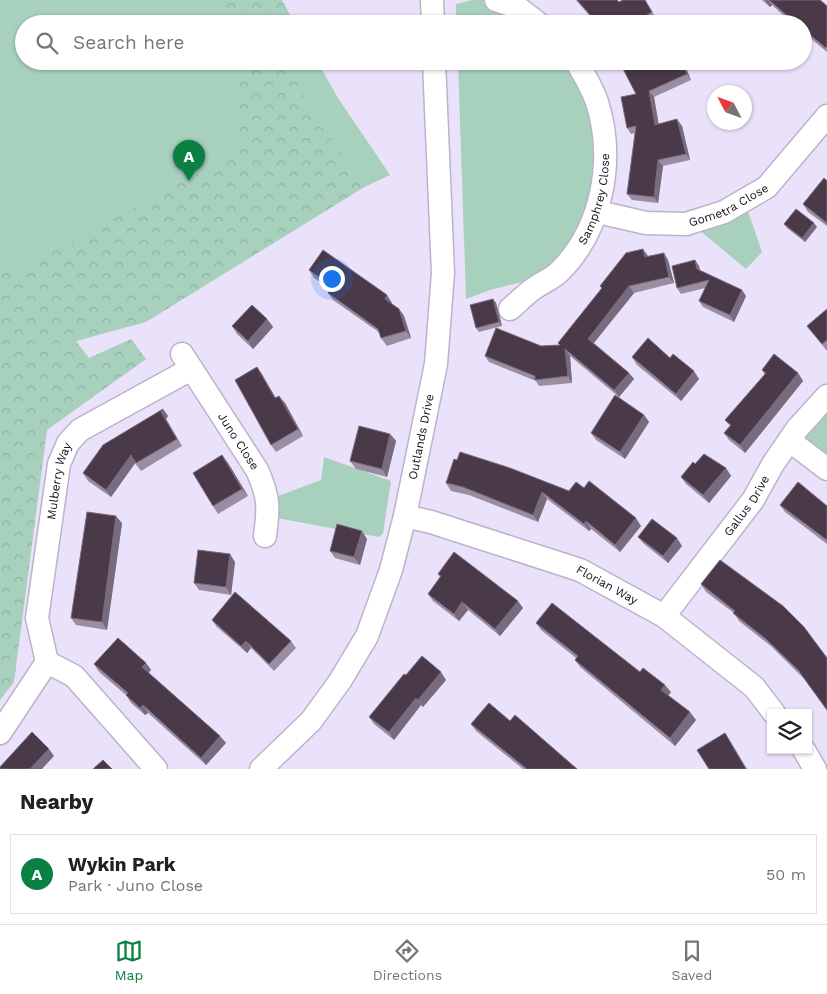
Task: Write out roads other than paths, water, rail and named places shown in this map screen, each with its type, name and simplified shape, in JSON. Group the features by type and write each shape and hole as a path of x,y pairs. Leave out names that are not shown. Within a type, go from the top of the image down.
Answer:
{"street":[{"path":"432,0 433,15"},
{"path":"496,0 517,8 527,15"},
{"name":"Outlands Drive","path":"261,769 311,721 340,681 366,636 391,570 405,516 436,364 443,273 434,70"},
{"name":"Samphrey Close","path":"510,308 533,289 558,273 574,254 598,212 604,166 602,124 597,101 581,70"},
{"name":"Gometra Close","path":"598,212 646,224 686,224 724,212 767,187 827,116"},
{"name":"Juno Close","path":"187,362 257,470 265,489 269,507 265,536"},
{"name":"Mulberry Way","path":"47,662 38,618 59,464 68,443 80,430 187,362"},
{"name":"Gallus Drive","path":"664,616 753,500 772,464 797,430 827,396"},
{"path":"790,441 827,469"},
{"name":"Florian Way","path":"405,516 431,522 580,570 664,616 754,687 771,709"},
{"path":"0,733 47,662 74,676 156,769"},
{"path":"806,754 815,769"}],"place":[{"name":"Wykin Park","path":"189,181"}]}
